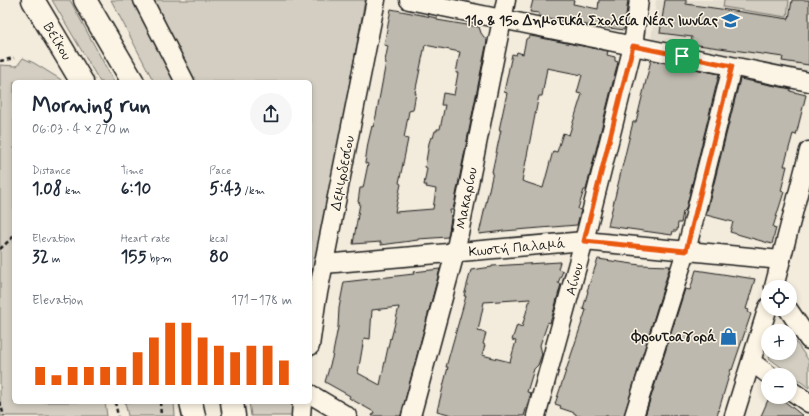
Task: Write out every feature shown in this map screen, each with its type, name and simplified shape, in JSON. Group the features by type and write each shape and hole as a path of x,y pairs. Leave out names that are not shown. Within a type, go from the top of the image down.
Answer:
{"main road":[{"name":"Βεΐκου","path":"33,0 81,80"},
{"path":"85,0 132,80"},
{"path":"191,404 194,416"},
{"path":"232,404 234,416"}],"street":[{"path":"142,0 184,80"},
{"name":"Δεμιρδεσίου","path":"312,334 324,264 376,0"},
{"path":"409,0 809,82"},
{"name":"Μακαρίου","path":"411,416 455,252 506,0"},
{"name":"Αίνου","path":"536,416 584,241 633,46 639,0"},
{"path":"634,416 686,251 732,66"},
{"path":"777,280 809,150"},
{"name":"Κωστή Παλαμά","path":"324,264 584,241 781,260"},
{"path":"734,416 765,316"},
{"path":"793,316 809,340"},
{"path":"752,362 761,369"},
{"path":"312,395 347,416"},
{"path":"797,395 809,403"},
{"path":"301,416 302,404"}],"path":[{"path":"0,61 14,58"},
{"path":"0,249 12,238"},
{"path":"0,402 3,415"},
{"path":"115,404 118,416"},
{"path":"160,404 161,416"}],"shaded area":[{"path":"52,0 70,0 113,80 99,80"},
{"path":"111,0 365,0 312,287 312,80 153,80"},
{"name":"11ο & 15ο Δημοτικά Σχολεία Νέας Ιωνίας","path":"656,0 809,0 809,75 651,40"},
{"path":"724,0 789,0 787,17 723,7"},
{"path":"23,58 61,80 12,80 12,404 105,404 107,416 0,416 0,65 17,66"},
{"path":"797,344 809,361 809,388 797,379 797,368 782,368 772,360 797,360"},
{"path":"125,404 174,404 175,416 128,416"},
{"path":"249,404 300,404 299,416 251,416"}],"building":[{"path":"533,0 574,0 573,4 598,9 599,0 628,0 624,30 572,23 539,16 539,13 530,12"},
{"name":"11ο & 15ο Δημοτικά Σχολεία Νέας Ιωνίας","path":"665,0 686,0 686,4 789,19 792,0 809,0 809,65 782,61 783,57 691,44 692,37 660,33"},
{"path":"391,9 437,18 437,20 479,27 481,33 487,41 453,210 450,210 451,218 448,237 418,239 381,245 381,242 353,244 360,203 358,202 360,188 363,188 368,164 365,163 368,143 376,116 386,62 388,46 384,45","holes":["425,45 460,52 454,95 443,93 441,105 445,105 440,129 435,131 433,138 431,137 429,143 424,185 427,185 426,187 436,189 433,209 395,212 408,139 404,138 409,111 413,110"]},
{"path":"531,36 608,51 607,55 615,57 615,61 618,62 586,190 584,190 578,209 581,210 577,225 479,234 501,130 499,130 507,93 504,92 512,54 516,55 517,52 523,54 526,39","holes":["547,68 582,75 577,93 582,94 569,135 563,133 557,152 553,151 543,188 522,181 538,100 539,96 542,96"]},
{"path":"651,60 719,74 686,209 683,212 681,223 678,223 677,231 673,231 672,235 608,226 633,122 636,122"},
{"path":"740,79 791,89 790,91 806,95 796,135 793,134 784,166 787,166 781,191 784,192 773,227 776,228 772,244 730,232 733,222 706,215"},
{"path":"598,259 640,265 670,266 624,416 576,416 576,414 560,408 561,406 555,404 586,310 583,309 587,291"},
{"path":"560,262 558,269 563,271 558,283 561,284 550,323 548,322 540,345 542,354 538,365 534,369 527,392 531,393 524,416 456,416 437,411 448,367 446,367 466,296 464,296 471,270 492,266","holes":["530,299 522,327 517,325 512,340 516,341 510,362 482,355 486,333 478,331 484,302"]},
{"path":"440,269 401,416 372,416 374,412 325,382 332,358 338,327 339,308 344,282 414,274 413,272","holes":["399,307 391,339 390,338 380,385 358,373 364,338 370,339 372,310"]},
{"path":"696,270 755,279 746,309 749,310 748,312 751,314 732,370 731,369 717,416 645,416 685,289 690,290"},
{"path":"766,404 788,404 803,416 761,416"}],"place":[{"name":"11ο & 15ο Δημοτικά Σχολεία Νέας Ιωνίας","path":"731,20"},
{"name":"Φρουτοαγορά","path":"729,336"}],"route":[{"path":"633,46 682,56 732,66 686,251 584,241 633,46"}]}
